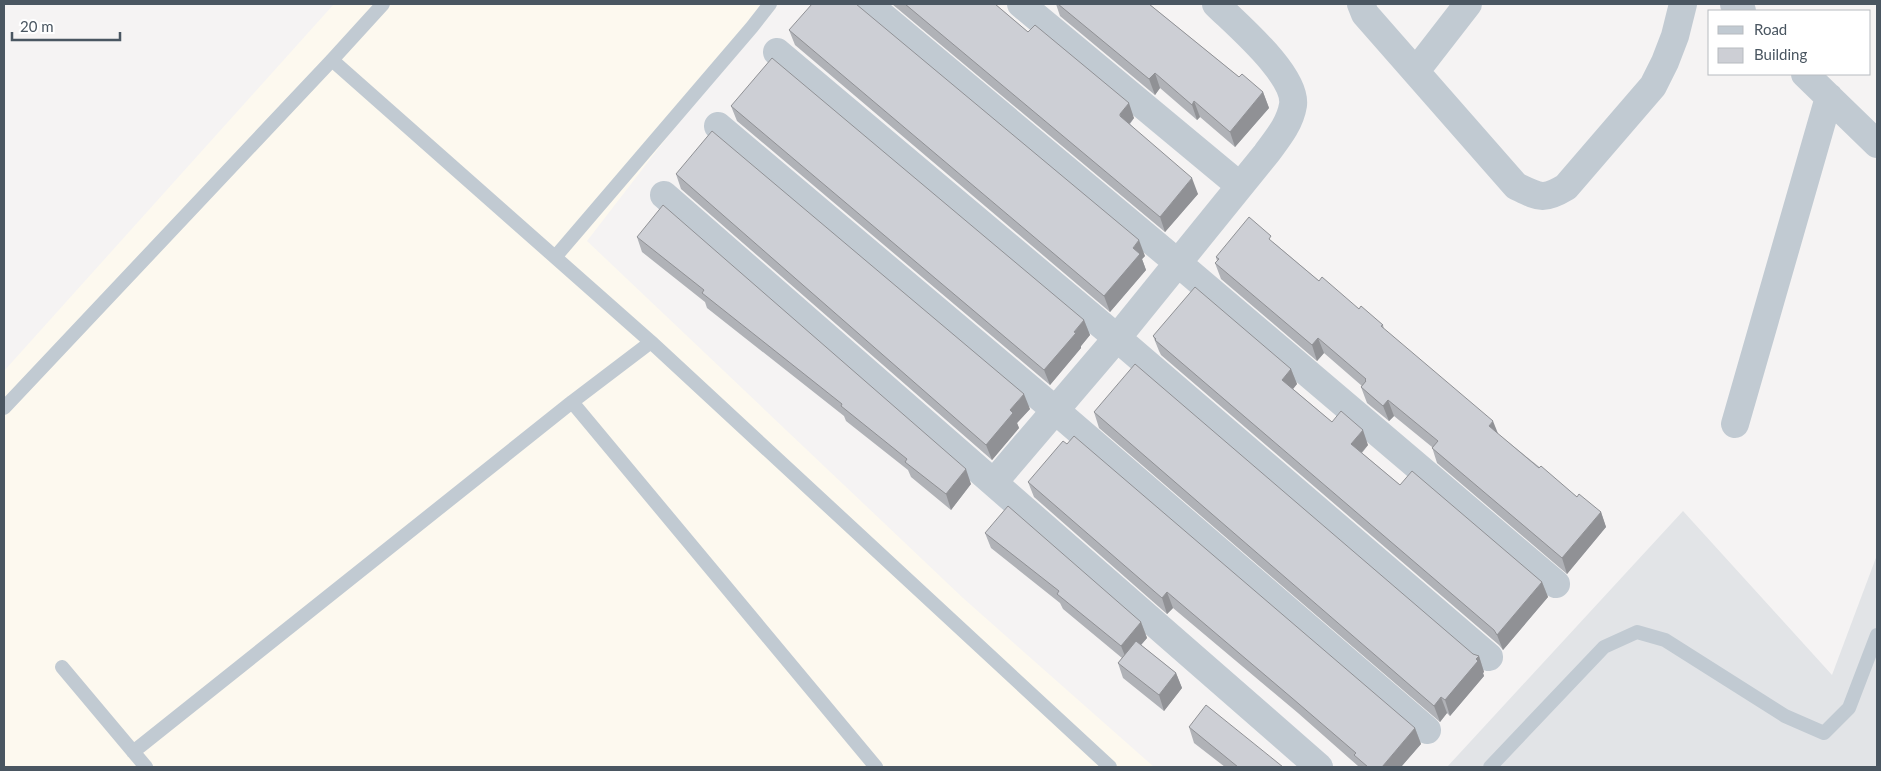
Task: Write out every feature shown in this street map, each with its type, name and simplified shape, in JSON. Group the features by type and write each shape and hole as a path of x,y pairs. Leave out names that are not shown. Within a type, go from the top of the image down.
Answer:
{"street":[{"path":"868,4 1178,263 1556,584"},
{"path":"1021,4 1240,186"},
{"path":"994,482 1117,338 1286,127 1293,103 1289,84 1277,65 1216,4"},
{"path":"1361,4 1365,14 1516,186 1536,196 1551,196 1566,187 1653,86 1668,53 1683,4"},
{"path":"1416,71 1468,4"},
{"path":"777,52 1117,338 1489,657"},
{"path":"1807,75 1877,144"},
{"path":"1735,424 1829,97"},
{"path":"718,126 1055,410 1427,730"},
{"path":"664,194 1319,767"}],"lane":[{"path":"4,408 383,4"},
{"path":"556,256 770,4"},
{"path":"332,60 556,256 651,342 1110,767"},
{"path":"133,752 572,402 651,342"},
{"path":"572,402 873,766"},
{"path":"1490,767 1604,647 1637,632 1665,640 1785,716 1824,733 1849,708 1877,635"},
{"path":"62,666 146,767"}],"shaded area":[{"path":"334,4 766,4 752,27 587,241 963,598 1154,767 4,767 4,371"},
{"path":"1683,511 1832,675 1877,555 1877,767 1447,767"}],"building":[{"path":"812,4 856,4 1139,240 1133,248 1140,254 1104,296 789,30"},
{"path":"905,4 995,4 1028,32 1035,25 1129,103 1120,116 1192,178 1160,217"},
{"path":"1058,4 1149,4 1239,77 1242,74 1263,92 1230,132 1194,101 1192,105 1155,73 1149,79"},
{"path":"772,58 1084,320 1074,332 1076,333 1044,370 731,106"},
{"path":"712,131 1024,394 1010,410 1013,413 986,445 676,174"},
{"path":"663,205 966,469 946,494 905,462 907,459 841,406 842,404 702,293 704,290 637,237"},
{"path":"1249,217 1271,236 1269,239 1319,281 1322,277 1359,309 1361,306 1383,325 1381,326 1493,421 1489,426 1539,468 1541,466 1577,497 1579,494 1601,512 1562,558 1432,448 1438,441 1388,400 1383,406 1361,387 1366,379 1318,338 1312,345 1215,263 1219,259 1216,257"},
{"path":"1195,287 1291,369 1282,380 1332,422 1341,411 1363,430 1351,444 1400,485 1412,471 1542,582 1497,635 1494,630 1155,340 1153,336"},
{"path":"1135,364 1473,654 1479,656 1476,659 1478,661 1445,700 1441,697 1434,706 1094,412"},
{"path":"1074,436 1415,728 1382,767 1368,767 1354,755 1356,753 1167,592 1162,598 1028,482 1063,441 1067,444"},
{"path":"1008,506 1141,622 1121,646 1057,594 1059,591 985,533"},
{"path":"1136,641 1176,673 1159,695 1118,663"},
{"path":"1206,705 1283,767 1238,767 1189,727"}]}
